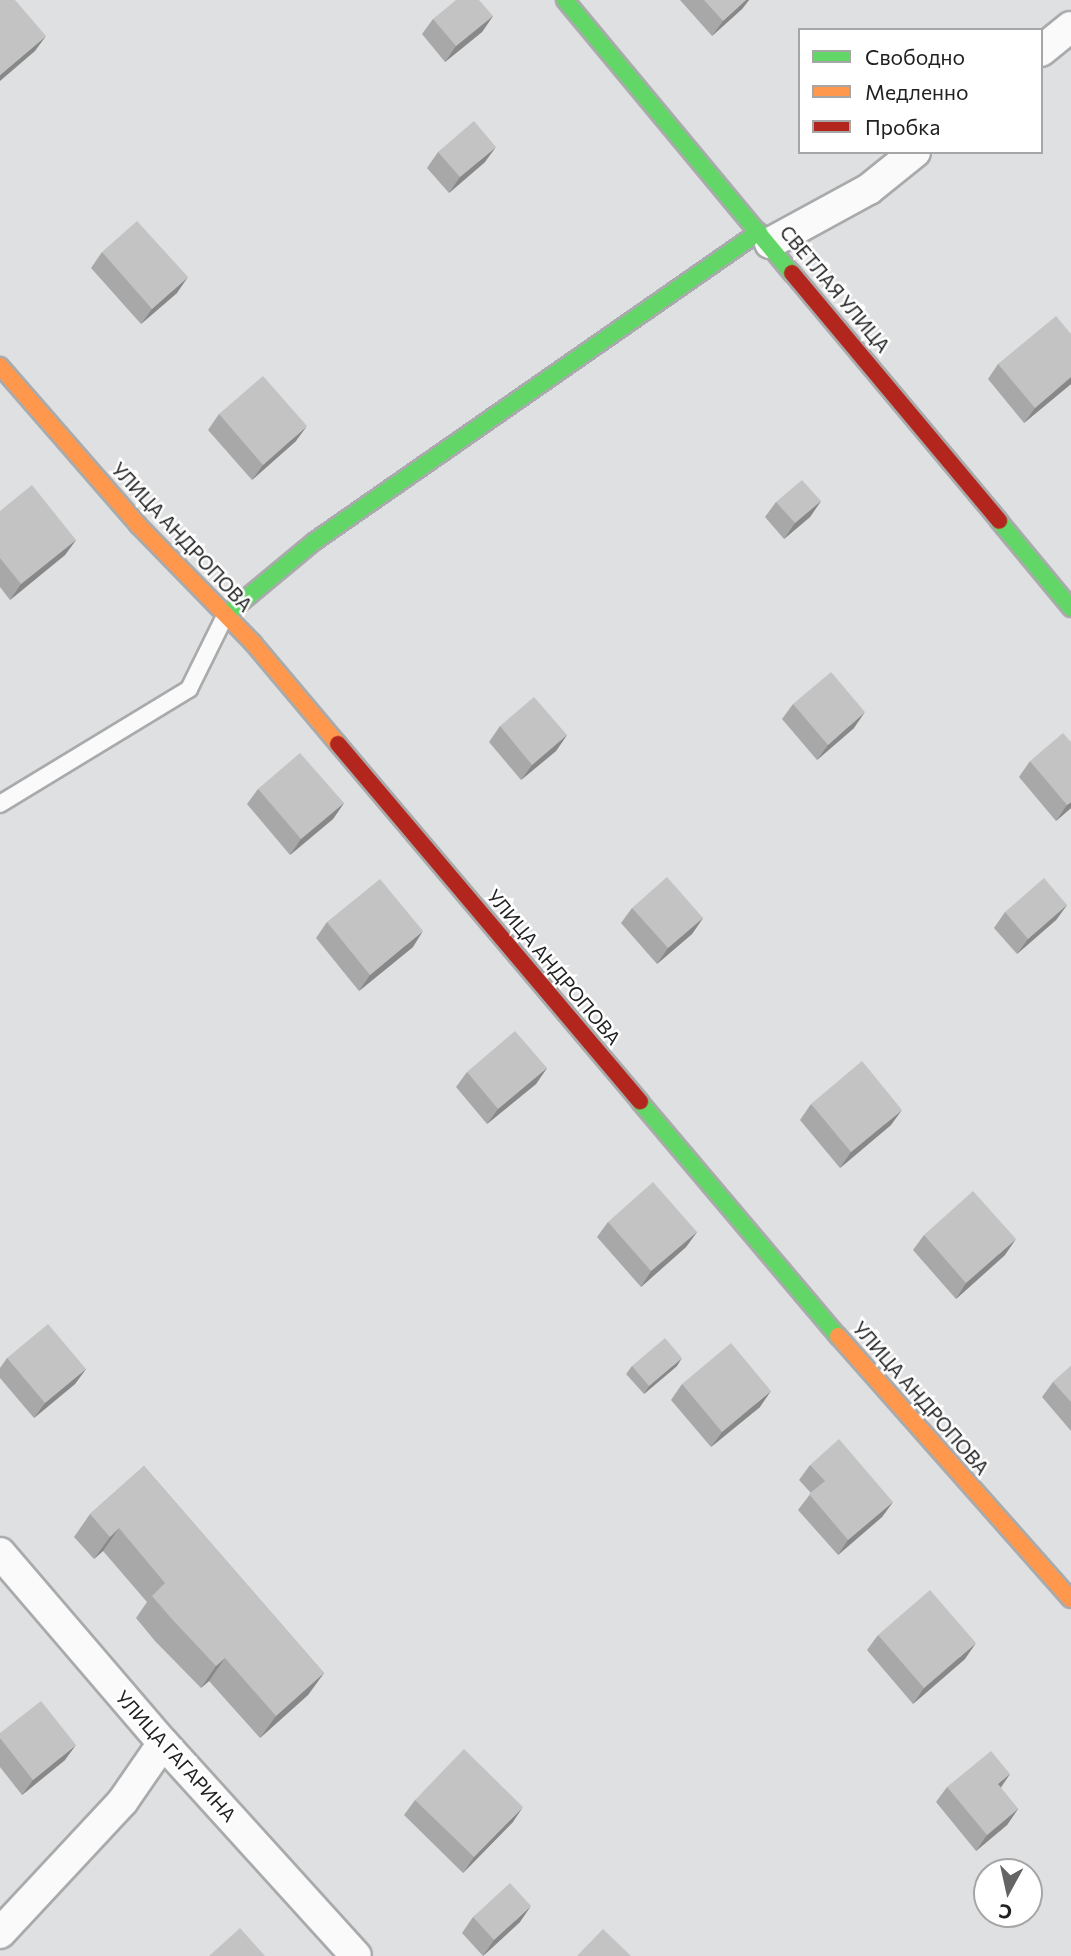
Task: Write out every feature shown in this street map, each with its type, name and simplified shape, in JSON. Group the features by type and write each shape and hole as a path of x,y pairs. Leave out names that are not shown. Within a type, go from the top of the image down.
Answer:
{"street":[{"name":"СВЕТЛАЯ УЛИЦА","path":"565,0 765,237 1071,608"},
{"path":"1043,49 1071,27"},
{"path":"226,614 315,541 765,237 869,189 913,154"},
{"name":"УЛИЦА АНДРОПОВА","path":"0,366 138,525 226,614 809,1303 1071,1599"},
{"name":"УЛИЦА ГАГАРИНА","path":"0,1553 163,1743 356,1956"},
{"path":"0,1933 123,1801 163,1743"}],"lane":[{"path":"0,804 189,689 226,614"}],"building":[{"path":"0,0 15,0 46,36 0,75"},
{"path":"456,0 479,0 493,16 456,46 433,19"},
{"path":"704,0 746,0 723,21"},
{"path":"474,121 496,147 460,177 438,152"},
{"path":"137,221 188,277 152,309 102,252"},
{"path":"1056,316 1071,334 1071,377 1035,408 998,364"},
{"path":"263,376 307,426 263,465 219,414"},
{"path":"802,480 821,501 795,523 776,502"},
{"path":"32,485 76,540 21,584 0,558 0,511"},
{"path":"831,672 865,712 828,745 793,704"},
{"path":"534,697 567,735 532,765 500,726"},
{"path":"1063,733 1071,742 1071,802 1067,805 1030,761"},
{"path":"300,753 344,803 301,839 258,789"},
{"path":"667,877 703,918 668,948 632,908"},
{"path":"1044,878 1067,905 1028,939 1005,912"},
{"path":"380,879 423,931 370,975 327,922"},
{"path":"515,1031 547,1068 498,1109 467,1072"},
{"path":"862,1061 902,1110 851,1152 811,1104"},
{"path":"653,1182 697,1232 651,1271 608,1222"},
{"path":"973,1191 1016,1239 966,1283 924,1235"},
{"path":"48,1324 86,1369 45,1403 7,1358"},
{"path":"665,1338 682,1358 649,1386 632,1366"},
{"path":"731,1343 771,1391 722,1432 682,1384"},
{"path":"1071,1366 1071,1402 1053,1382"},
{"path":"839,1439 893,1502 848,1540 809,1494 825,1481 810,1465"},
{"path":"144,1466 324,1673 276,1716 225,1658 216,1666 152,1596 165,1583 119,1528 110,1537 90,1514"},
{"path":"930,1590 976,1643 924,1688 878,1635"},
{"path":"41,1701 76,1745 33,1780 0,1738 0,1733"},
{"path":"464,1749 523,1807 474,1857 415,1800"},
{"path":"991,1751 1010,1774 998,1784 1018,1809 987,1835 947,1787"},
{"path":"510,1883 531,1906 494,1940 473,1917"},
{"path":"240,1928 265,1956 209,1956"},
{"path":"603,1929 631,1956 577,1956"}],"traffic: fast":[{"path":"565,0 792,273"},
{"path":"227,614 315,541 759,232"},
{"path":"999,521 1071,608"},
{"path":"640,1102 838,1336"}],"traffic: slow":[{"path":"0,366 138,525 253,643 338,744"},
{"path":"838,1336 1071,1599"}],"traffic: jam":[{"path":"792,273 999,521"},
{"path":"338,744 640,1102"}]}
